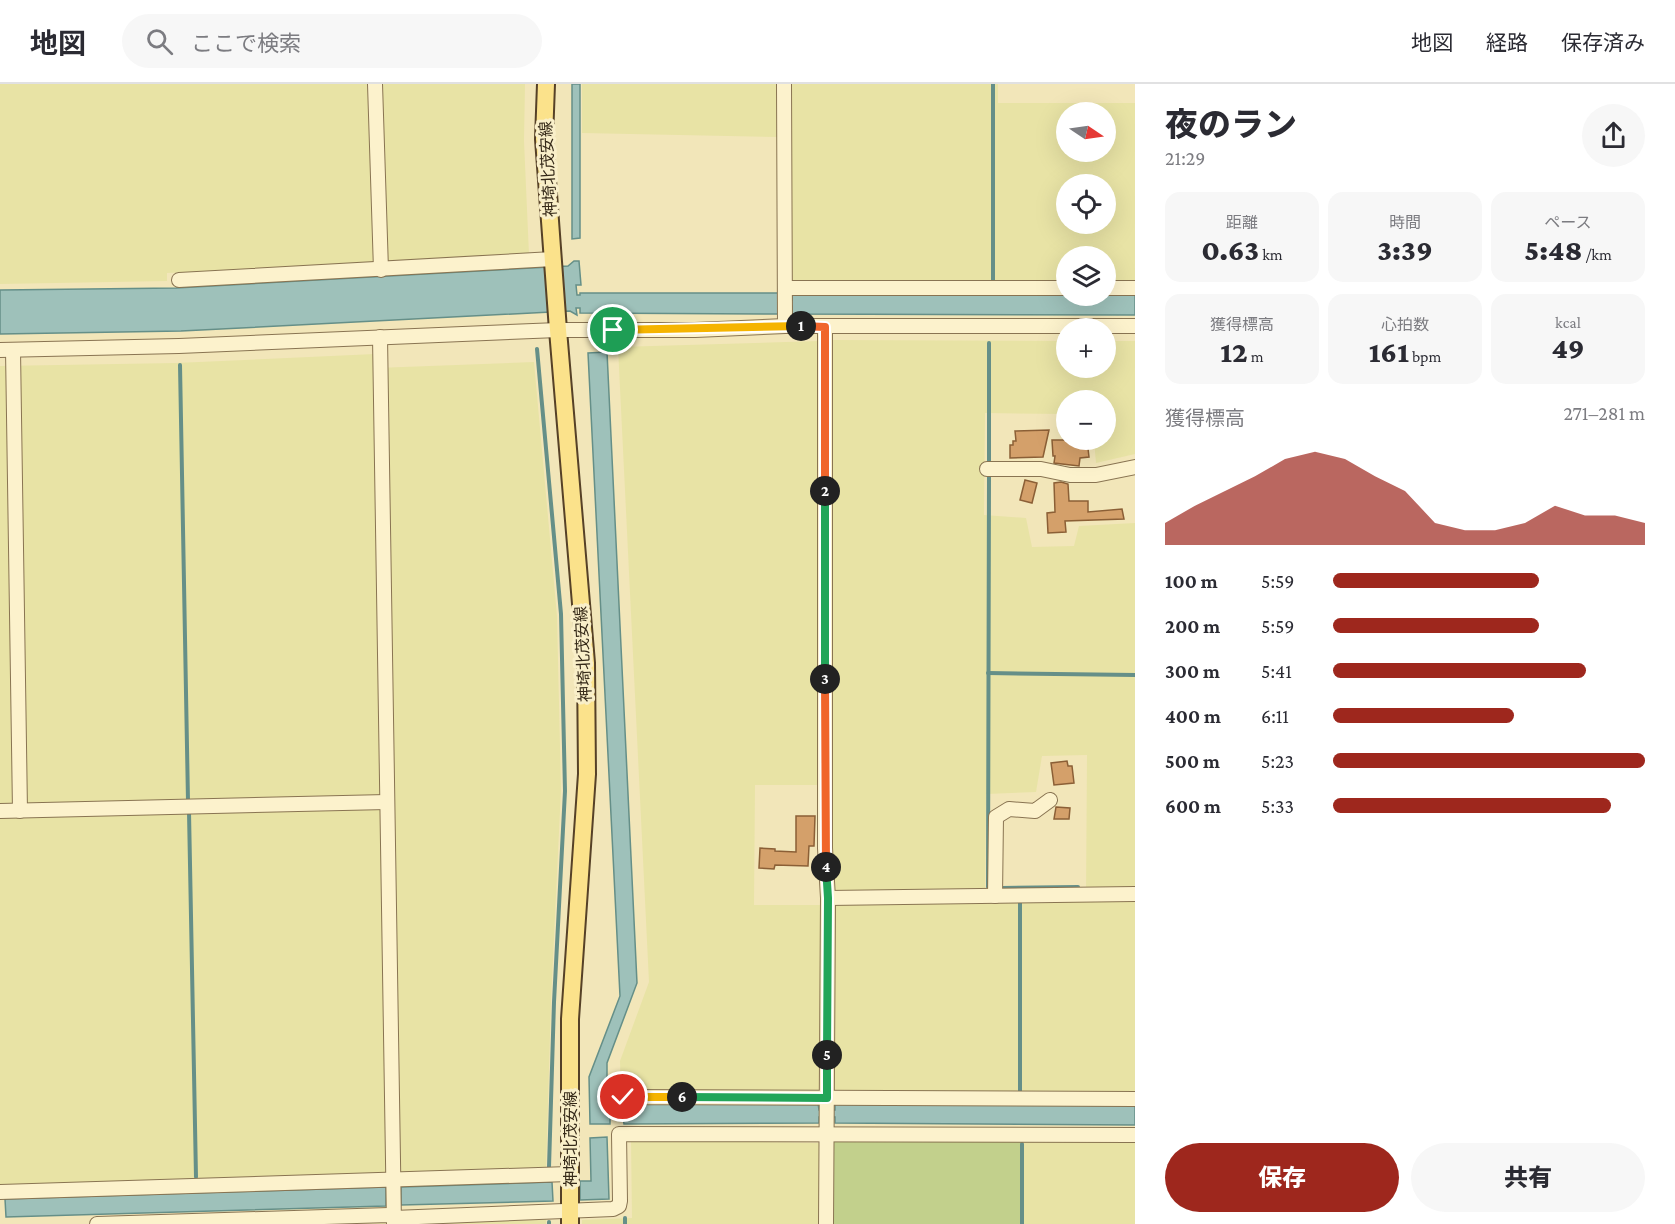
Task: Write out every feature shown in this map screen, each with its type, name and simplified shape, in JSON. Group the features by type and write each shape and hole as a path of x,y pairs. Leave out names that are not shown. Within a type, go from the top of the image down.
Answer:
{"main road":[{"name":"神埼北茂安線","path":"546,84 544,138 557,324 586,663 586,774 570,1019 570,1218"}],"street":[{"path":"375,84 381,270"},
{"path":"784,84 785,326"},
{"path":"179,280 553,259"},
{"path":"785,298 1056,288"},
{"path":"1116,288 1135,288"},
{"path":"20,811 6,350 179,346 380,337 557,324 695,330 785,326 1135,326"},
{"path":"825,327 825,848 828,898 826,1224"},
{"path":"380,337 394,1221"},
{"path":"987,470 1041,470 1070,475 1096,475 1135,466"},
{"path":"995,896 996,817 1009,809 1035,811 1050,800"},
{"path":"0,811 387,802"},
{"path":"828,898 1135,894"},
{"path":"617,1100 623,1097 826,1108 1135,1099"},
{"path":"97,1224 388,1215 394,1221 570,1218 618,1206 619,1134 1135,1135"},
{"path":"0,1192 569,1174"}],"shaded area":[{"path":"0,84 368,84 374,264 167,273 167,281 0,284"},
{"path":"382,84 525,84 524,141 529,255 386,261"},
{"path":"582,84 779,84 779,137 582,133"},
{"path":"789,84 998,84 998,103 1056,103 1056,162 1116,162 1116,103 1135,103 1135,282 1116,282 1116,246 1056,246 1056,282 789,283"},
{"path":"831,340 1056,341 1056,378 1116,378 1116,341 1135,341 1135,454 1096,463 1095,450 1116,450 1116,390 1056,390 1056,414 985,413 984,515 1026,518 1032,547 1074,546 1079,526 1135,523 1135,1094 832,1094","holes":["1087,755 1086,898 985,900 986,794 1036,792 1042,756"]},
{"path":"819,341 820,785 755,785 754,905 822,905 821,1094 621,1092 620,1061 649,982 618,347"},
{"path":"375,354 376,368 534,362 557,616 561,790 546,1171 0,1185 0,366 176,363"},
{"path":"631,1140 820,1143 820,1224 582,1224 582,1220 632,1218"},
{"path":"1022,1142 1135,1142 1135,1224 1021,1224"},
{"path":"546,1219 546,1224 354,1224"}],"green space":[{"path":"833,1142 1022,1142 1021,1224 832,1224"}],"water":[{"path":"572,84 580,84 580,238 572,239"},
{"path":"574,261 579,261 581,285 576,285 577,295 580,293 778,293 778,300 792,300 792,293 1056,294 1056,306 1116,306 1116,295 1135,294 1135,315 792,314 792,306 778,306 778,314 580,313 580,308 576,308 577,315 570,311 181,331 0,334 0,290 176,288 568,266"},
{"path":"607,352 637,983 607,1063 607,1092 610,1093 610,1109 623,1110 624,1104 818,1103 819,1110 835,1110 835,1103 1135,1105 1135,1125 835,1123 835,1117 819,1117 819,1123 624,1124 623,1118 610,1118 610,1124 590,1124 589,1077 620,996 588,353"},
{"path":"607,1137 609,1199 580,1200 580,1181 591,1181 590,1138"},
{"path":"552,1182 553,1201 401,1205 401,1187"},
{"path":"386,1187 386,1206 6,1217 5,1199"}],"building":[{"path":"1049,430 1043,457 1010,458 1010,445 1016,441 1015,431"},
{"path":"1052,440 1056,440 1056,450 1088,450 1089,457 1080,458 1079,466 1054,463 1055,456 1053,456"},
{"path":"1025,480 1037,483 1032,503 1020,500"},
{"path":"1054,483 1068,484 1069,501 1088,501 1088,512 1122,509 1124,519 1065,521 1066,532 1048,533 1047,513 1055,512"},
{"path":"1067,761 1068,766 1072,766 1074,783 1054,785 1051,763"},
{"path":"1056,807 1070,808 1069,819 1054,819"},
{"path":"796,816 815,816 814,846 809,846 808,866 775,865 774,869 759,868 760,848 796,852"}],"waterway":[{"path":"993,84 993,280"},
{"path":"989,343 989,463"},
{"path":"537,349 561,614 565,791 554,1002 549,1167"},
{"path":"180,365 188,801"},
{"path":"988,887 989,475"},
{"path":"988,673 1135,675"},
{"path":"189,812 196,1177"},
{"path":"1002,888 1078,887"},
{"path":"1020,903 1020,1092"},
{"path":"1022,1144 1022,1224"},
{"path":"625,1218 625,1224"}],"route":[{"path":"613,330 825,327 827,1098 623,1097"}]}
